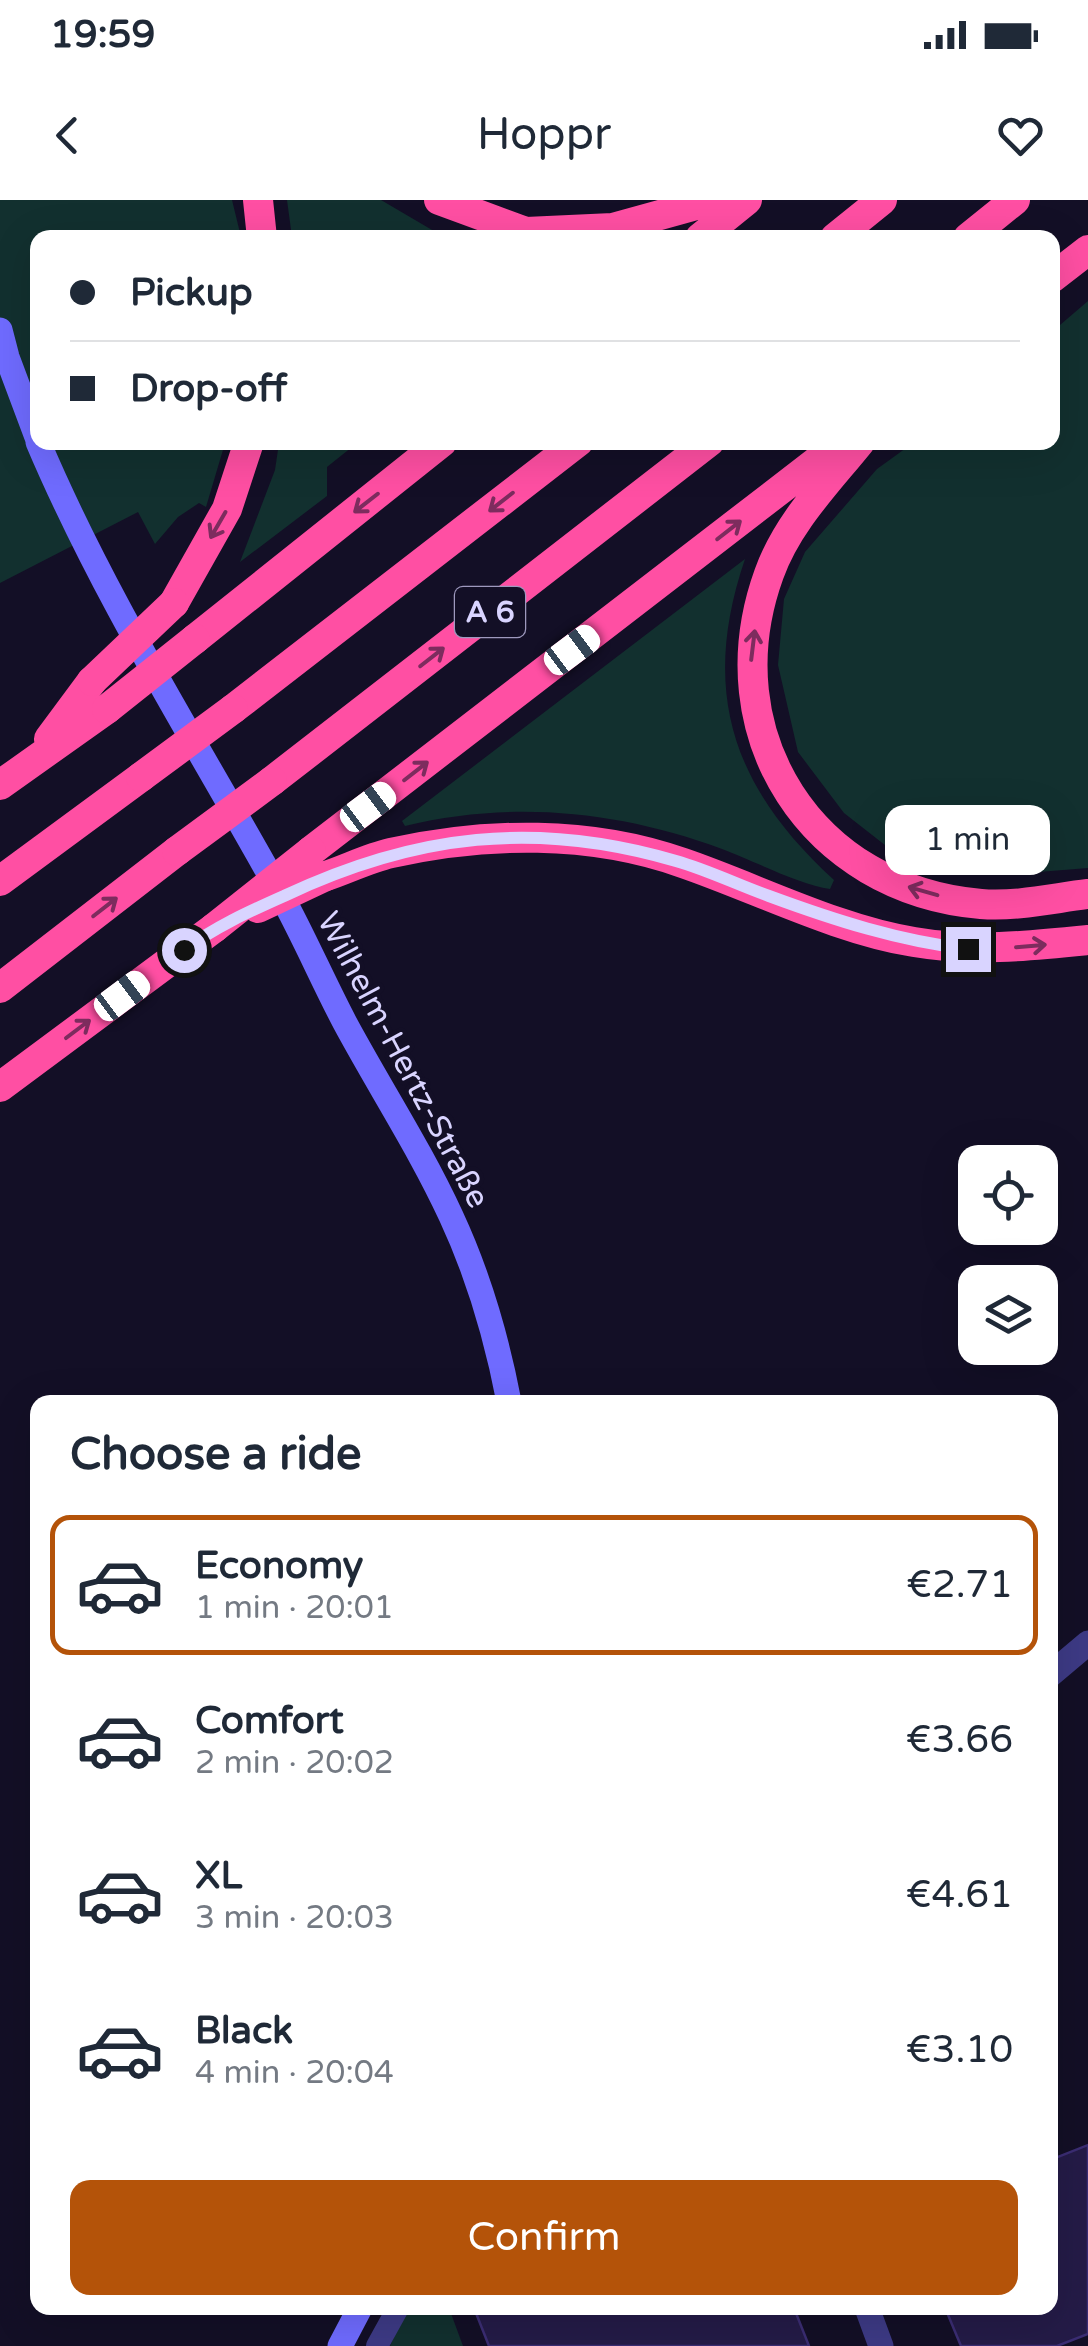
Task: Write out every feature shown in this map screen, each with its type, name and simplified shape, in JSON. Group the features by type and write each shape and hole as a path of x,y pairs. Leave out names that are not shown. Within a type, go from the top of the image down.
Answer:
{"highway":[{"path":"258,200 261,230"},
{"path":"439,200 521,230"},
{"path":"570,230 613,228 714,200"},
{"path":"710,230 748,200"},
{"path":"845,230 882,200"},
{"path":"978,230 1016,200"},
{"path":"1060,272 1088,250"},
{"path":"32,762 92,681 174,602 227,509 247,450"},
{"path":"0,784 107,709 432,450"},
{"name":"A 6","path":"0,881 233,709 568,450"},
{"name":"A 6","path":"0,988 699,450"},
{"path":"0,1087 214,928 318,864 832,450"},
{"path":"854,450 792,526 769,571 757,613 751,663 755,710 768,757 796,804 824,836 859,864 904,886 983,904 1088,894"},
{"path":"318,864 463,841 536,836 608,843 680,862 771,897 909,942 968,949 1088,940"}],"main road":[{"name":"Wilhelm-Hertz-Straße","path":"0,330 30,421"},
{"name":"Wilhelm-Hertz-Straße","path":"41,450 62,500 115,601 283,899 453,1220 500,1351 509,1395"},
{"path":"340,2346 356,2315"}],"street":[{"path":"1058,1669 1088,1642"},
{"path":"870,2315 881,2346"}],"lane":[{"path":"377,2346 394,2315"}],"green space":[{"path":"0,200 232,200 239,230 30,230 30,450 223,450 206,507 199,503 178,517 155,544 138,512 0,583"},
{"path":"287,200 381,200 432,230 291,230"},
{"path":"1088,301 1088,868 1026,873 945,867 890,849 844,813 798,752 778,665 784,599 805,552 877,469 903,450 1060,450 1060,325"},
{"path":"278,450 348,450 327,467 327,496 240,562 275,470"},
{"path":"745,559 732,607 726,652 726,694 734,734 749,772 771,809 834,880 830,889 683,836 605,818 485,813 405,826 402,821"},
{"path":"404,2315 452,2315 463,2346 390,2346"}],"building":[{"path":"1088,2145 1088,2334 1057,2346 961,2346 948,2315 1058,2315 1058,2157"},
{"path":"477,2315 797,2315 809,2346 489,2346"}],"route":[{"path":"184,950 214,928 326,876 388,854 463,841 536,836 608,843 680,862 771,897 909,942 968,949"}]}
